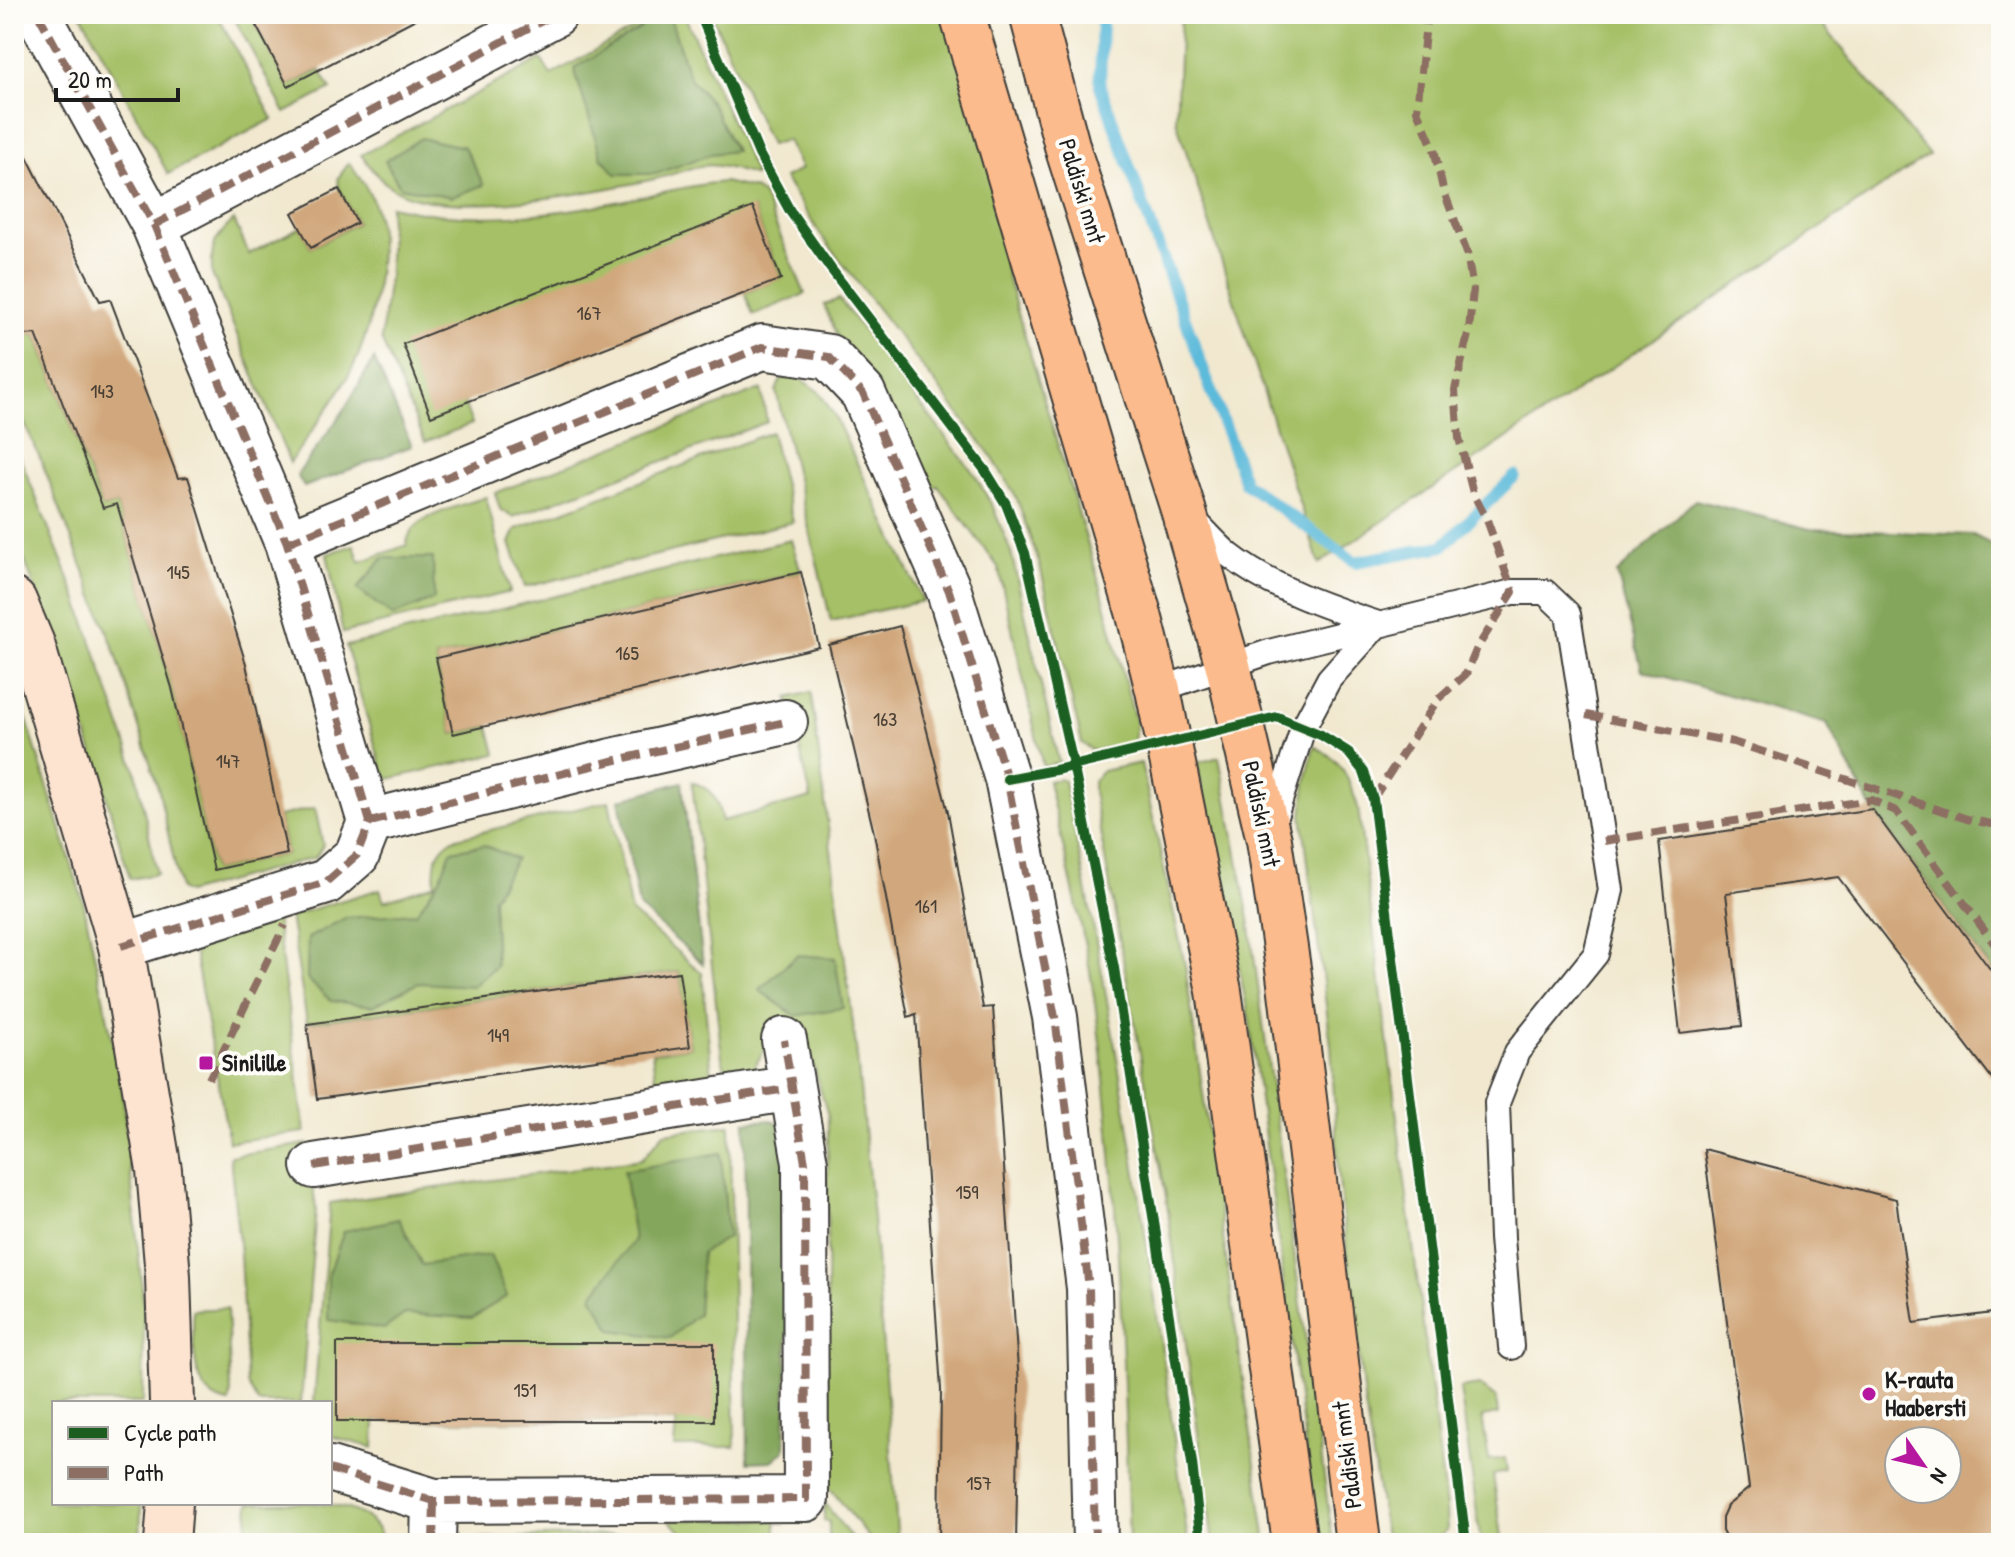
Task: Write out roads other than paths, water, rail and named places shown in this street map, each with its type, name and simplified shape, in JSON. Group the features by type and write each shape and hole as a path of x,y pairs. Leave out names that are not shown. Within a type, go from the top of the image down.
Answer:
{"main road":[{"path":"962,14 1138,611 1158,690 1219,991 1295,1543"},
{"name":"Paldiski mnt","path":"1032,14 1069,153 1183,509 1228,666 1269,840 1289,975 1358,1543"},
{"path":"14,601 32,644 121,946 159,1170 168,1276 172,1401"},
{"path":"167,1543 170,1505"}],"street":[{"path":"38,14 154,225 287,543 370,822 357,855 326,882 121,946"},
{"path":"154,225 555,14"},
{"path":"287,543 762,347 829,357 863,393 952,600 1007,779 1049,987 1089,1288 1095,1543"},
{"path":"370,822 608,762 785,722"},
{"path":"332,1470 434,1522 806,1499 805,1163 784,1040"},
{"path":"314,1166 792,1088"}],"lane":[{"path":"1183,509 1230,555 1277,583 1330,608 1378,624"},
{"path":"1158,690 1269,652 1513,592 1545,592 1568,614 1611,890 1596,954 1517,1052 1497,1103 1502,1238 1511,1347"},
{"path":"1269,840 1303,728 1329,679 1378,624"}],"waterway":[{"path":"1102,14 1100,86 1245,483 1355,562 1443,546 1515,476"}],"place":[{"name":"Sinilille","path":"206,1063"},
{"name":"K-rauta Haabersti","path":"1869,1394"}]}
